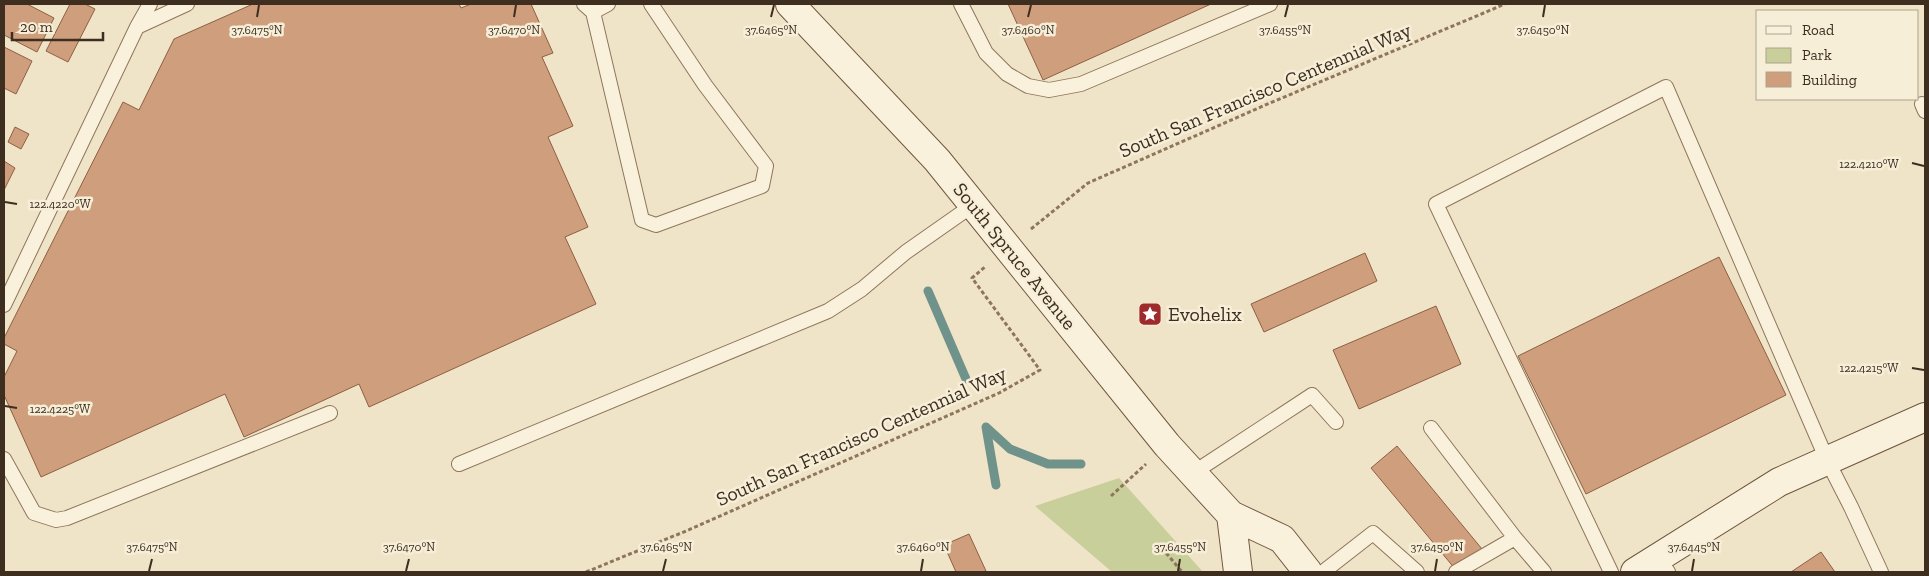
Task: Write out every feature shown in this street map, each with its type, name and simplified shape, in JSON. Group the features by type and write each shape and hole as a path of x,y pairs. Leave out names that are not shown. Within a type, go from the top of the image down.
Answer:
{"main road":[{"name":"South Spruce Avenue","path":"790,4 937,160 1167,445 1231,515 1282,539 1308,572"},
{"path":"1635,572 1663,565 1779,482 1925,417"},
{"path":"1231,515 1238,572"}],"lane":[{"path":"4,306 137,27 150,4"},
{"path":"137,27 187,4"},
{"path":"608,4 588,8 642,220 656,225 762,186 766,166 706,85 651,4"},
{"path":"961,4 986,53 1007,74 1028,86 1049,90 1081,84 1270,4"},
{"path":"1611,572 1436,204 1666,87 1827,460 1881,572"},
{"path":"459,464 828,311 862,289 906,252 973,205"},
{"path":"1193,473 1312,395 1336,422"},
{"path":"4,459 34,513 56,520 67,518 330,413"},
{"path":"1431,428 1515,538 1544,572"},
{"path":"1323,572 1373,533 1417,572"},
{"path":"1456,572 1515,538"}],"path":[{"name":"South San Francisco Centennial Way","path":"1045,216 1088,183 1270,103 1505,4"},
{"name":"South San Francisco Centennial Way","path":"586,572 695,527 1000,393 1040,370 972,278"},
{"path":"1111,496 1167,445"},
{"path":"1162,548 1182,572"}],"green space":[{"path":"1119,478 1203,572 1112,572 1035,506"}],"building":[{"path":"4,4 27,4 54,18 37,52 4,35"},
{"path":"70,4 85,4 95,9 68,62 46,51"},
{"path":"253,4 459,4 461,8 471,4 531,4 553,53 542,57 573,126 548,137 588,227 565,237 596,304 369,407 359,384 244,437 225,394 41,477 4,395 4,377 17,351 4,344 4,338 123,102 139,110 174,39"},
{"path":"1008,4 1211,4 1043,80"},
{"path":"4,47 32,61 16,94 4,88"},
{"path":"15,127 29,134 21,149 8,142"},
{"path":"4,161 15,168 4,190"},
{"path":"1365,253 1377,281 1264,332 1251,304"},
{"path":"1719,257 1786,395 1586,494 1518,356"},
{"path":"1436,306 1461,364 1359,409 1333,350"},
{"path":"1397,446 1482,549 1456,570 1371,468"},
{"path":"969,534 986,571 956,572 944,545"},
{"path":"1821,552 1835,572 1791,572"}],"waterway":[{"path":"928,291 966,379"},
{"path":"986,427 1010,449 1048,464 1081,464"},
{"path":"986,427 996,485"}],"place":[{"name":"Evohelix","path":"1150,314"}]}
